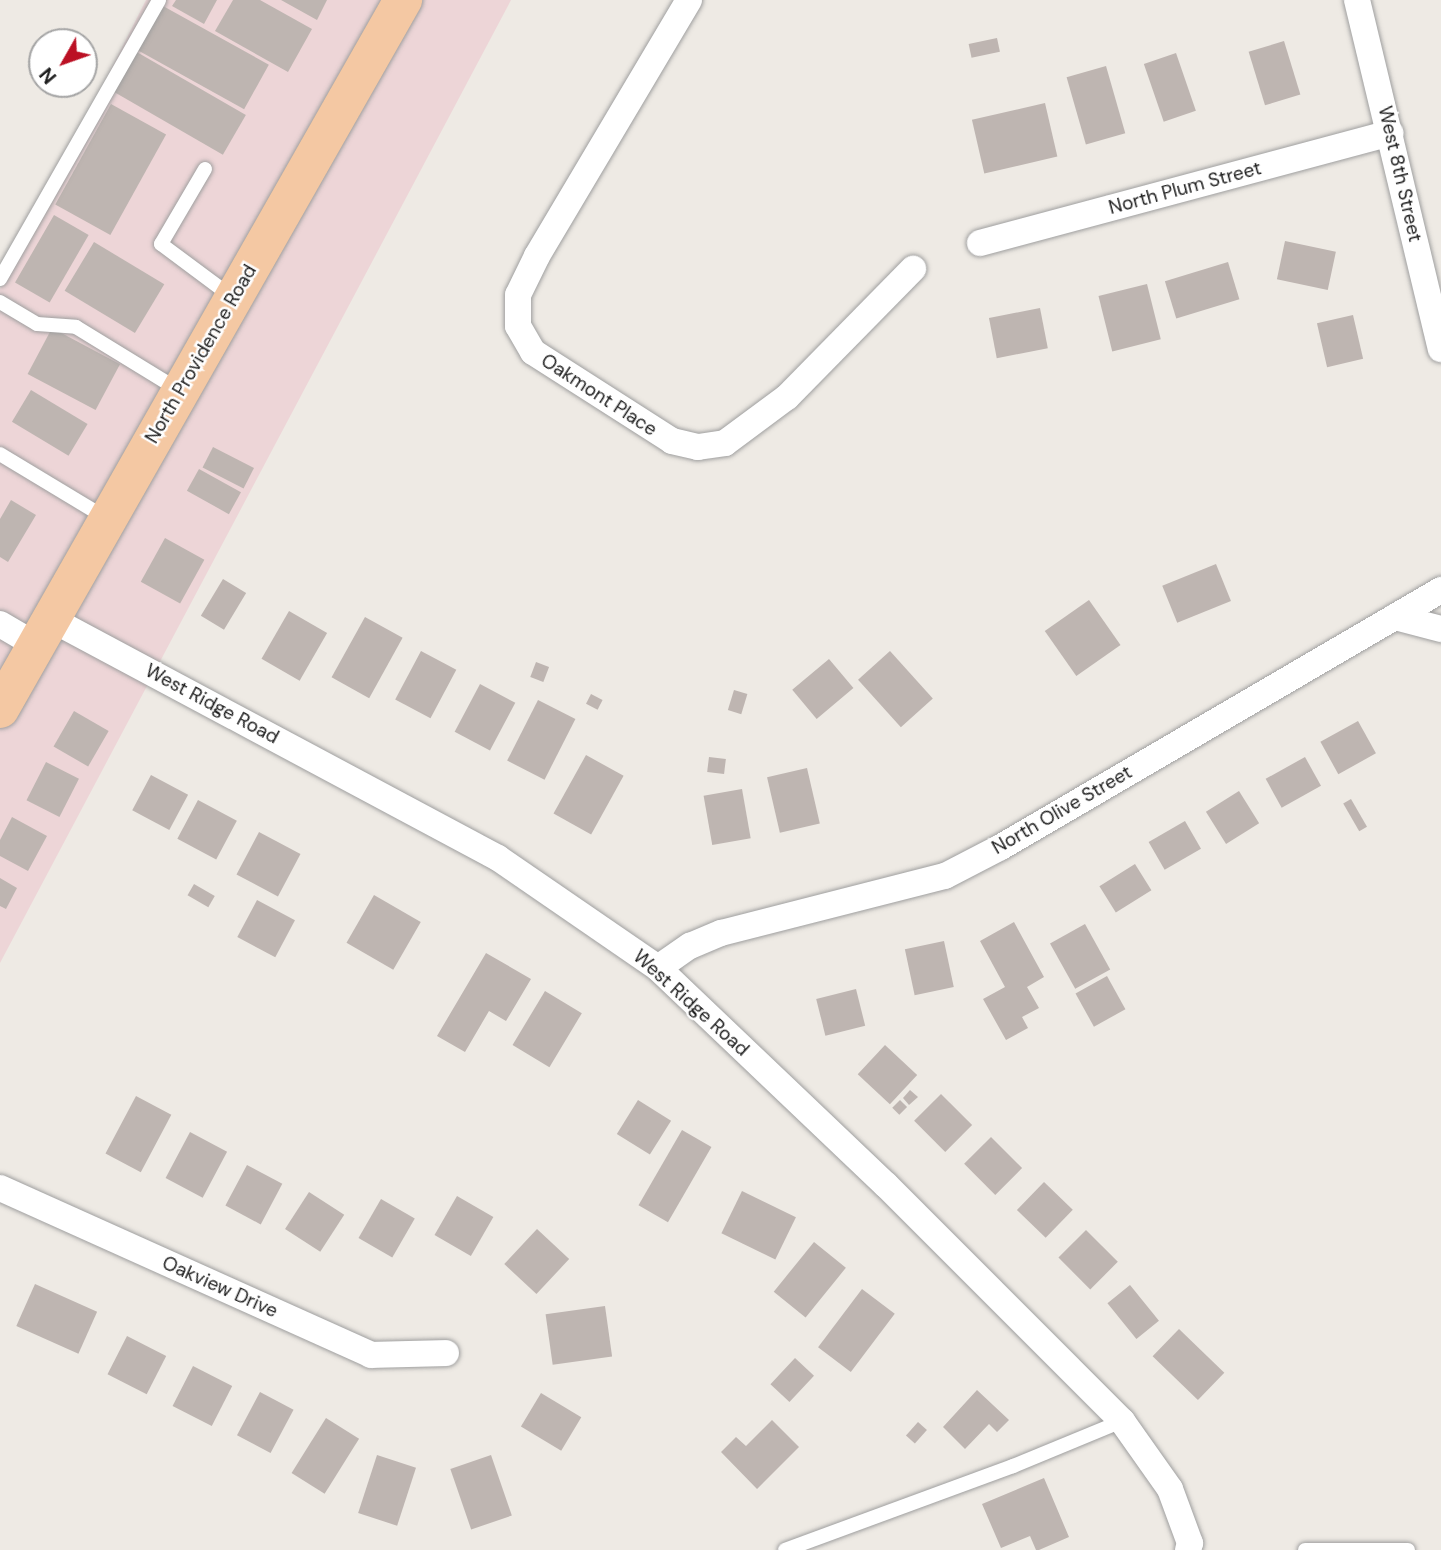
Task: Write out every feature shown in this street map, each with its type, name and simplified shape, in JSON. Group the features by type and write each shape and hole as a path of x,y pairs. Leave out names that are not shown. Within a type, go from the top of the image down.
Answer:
{"main road":[{"name":"North Providence Road","path":"0,709 403,0"}],"street":[{"name":"Oakmont Place","path":"690,0 537,256 518,295 518,326 533,352 672,442 698,446 725,443 787,397 913,269"},
{"name":"West 8th Street","path":"1357,0 1441,348"},
{"name":"North Plum Street","path":"980,243 1391,133"},
{"name":"North Olive Street","path":"658,968 690,946 720,933 944,876 1001,847 1441,590"},
{"path":"1395,617 1441,629"},
{"name":"West Ridge Road","path":"0,624 43,632 498,858 658,968 886,1185 1122,1421 1170,1489 1190,1543 1188,1550"},
{"name":"Oakview Drive","path":"0,1188 370,1355 446,1353"}],"lane":[{"path":"0,279 159,0"},
{"path":"205,169 161,244 234,298"},
{"path":"0,302 37,324 76,327 180,391"},
{"path":"0,454 108,519"},
{"path":"785,1550 1013,1466 1122,1421"},
{"path":"1306,1550 1408,1550"}],"shaded area":[{"path":"146,0 511,0 0,963 0,289"}],"building":[{"path":"176,0 217,0 204,24 172,6"},
{"path":"233,0 260,0 312,29 288,72 215,31"},
{"path":"281,0 327,0 317,20"},
{"path":"163,6 269,65 244,109 138,51"},
{"path":"997,38 1000,52 972,58 969,44"},
{"path":"1284,41 1300,95 1265,105 1249,52"},
{"path":"135,51 246,115 223,155 112,91"},
{"path":"1176,53 1196,111 1164,122 1144,64"},
{"path":"1106,66 1125,133 1086,145 1067,77"},
{"path":"1045,103 1057,157 984,173 972,120"},
{"path":"111,104 166,135 110,235 55,205"},
{"path":"54,215 89,235 50,303 15,283"},
{"path":"1285,241 1336,252 1328,290 1277,279"},
{"path":"94,242 164,284 135,333 65,291"},
{"path":"1228,262 1239,299 1176,319 1165,281"},
{"path":"1147,284 1161,339 1112,351 1098,296"},
{"path":"1040,308 1048,348 997,358 989,318"},
{"path":"1353,315 1363,359 1327,367 1317,323"},
{"path":"52,328 120,364 96,410 28,374"},
{"path":"31,390 88,424 69,456 12,422"},
{"path":"213,447 254,468 244,488 203,467"},
{"path":"199,469 241,492 229,514 187,491"},
{"path":"11,500 36,515 8,562 0,557 0,519"},
{"path":"165,538 204,560 180,604 141,582"},
{"path":"1216,564 1231,601 1177,623 1162,586"},
{"path":"223,579 246,593 224,630 201,616"},
{"path":"1089,600 1121,645 1076,676 1045,631"},
{"path":"289,611 327,633 300,681 262,659"},
{"path":"365,617 403,638 369,698 332,677"},
{"path":"421,651 456,670 430,718 395,700"},
{"path":"890,651 933,699 901,727 858,680"},
{"path":"829,659 853,688 817,719 792,690"},
{"path":"536,662 549,667 543,682 530,677"},
{"path":"480,684 515,703 490,750 455,732"},
{"path":"734,690 747,694 741,714 728,710"},
{"path":"591,694 603,700 598,710 586,704"},
{"path":"538,700 575,719 545,780 507,761"},
{"path":"74,711 109,731 88,767 54,747"},
{"path":"1358,721 1376,753 1338,774 1320,742"},
{"path":"586,755 624,776 591,834 554,814"},
{"path":"709,757 726,759 724,774 707,772"},
{"path":"1305,757 1321,786 1282,808 1266,779"},
{"path":"46,762 79,779 59,817 26,800"},
{"path":"807,768 820,824 780,833 767,777"},
{"path":"151,775 188,795 169,830 132,810"},
{"path":"742,789 751,838 712,845 704,796"},
{"path":"1239,791 1259,823 1226,844 1206,812"},
{"path":"1351,799 1367,827 1359,831 1343,804"},
{"path":"198,800 237,821 216,860 177,839"},
{"path":"12,817 47,836 28,871 0,856 0,840"},
{"path":"1185,821 1201,849 1165,870 1149,842"},
{"path":"259,832 300,854 278,896 236,874"},
{"path":"1135,864 1151,890 1116,913 1099,886"},
{"path":"0,878 17,888 6,909 0,906"},
{"path":"194,884 215,896 208,907 188,895"},
{"path":"374,895 421,922 393,970 346,943"},
{"path":"257,900 295,920 275,957 237,937"},
{"path":"1014,922 1044,977 1027,987 1039,1008 1022,1017 1028,1028 1006,1040 983,999 1005,987 980,941"},
{"path":"1085,924 1110,969 1075,989 1050,943"},
{"path":"944,941 954,987 915,995 905,949"},
{"path":"486,953 531,979 506,1021 489,1011 465,1052 437,1036"},
{"path":"1107,976 1125,1009 1094,1027 1076,993"},
{"path":"856,989 865,1026 825,1036 816,999"},
{"path":"545,991 582,1013 549,1067 513,1045"},
{"path":"885,1045 917,1075 890,1104 858,1074"},
{"path":"910,1090 918,1097 909,1105 903,1098"},
{"path":"941,1094 972,1125 945,1152 914,1121"},
{"path":"136,1096 171,1115 141,1172 105,1153"},
{"path":"638,1100 671,1121 650,1155 617,1134"},
{"path":"900,1100 907,1107 899,1115 892,1108"},
{"path":"682,1130 711,1147 668,1222 638,1205"},
{"path":"190,1132 227,1152 203,1198 166,1178"},
{"path":"991,1137 1022,1168 995,1195 964,1164"},
{"path":"247,1165 282,1184 261,1224 225,1206"},
{"path":"1044,1182 1073,1210 1046,1238 1017,1210"},
{"path":"742,1191 796,1217 775,1260 721,1233"},
{"path":"309,1192 344,1215 320,1252 285,1229"},
{"path":"457,1196 493,1217 471,1256 435,1235"},
{"path":"381,1199 415,1218 392,1257 358,1238"},
{"path":"537,1229 569,1259 536,1294 504,1264"},
{"path":"1086,1230 1118,1262 1090,1289 1058,1258"},
{"path":"814,1242 846,1268 806,1318 774,1292"},
{"path":"35,1284 97,1312 78,1354 16,1326"},
{"path":"1130,1285 1159,1321 1136,1339 1107,1303"},
{"path":"862,1289 895,1314 851,1372 818,1347"},
{"path":"605,1306 612,1357 553,1365 546,1314"},
{"path":"1179,1329 1224,1373 1198,1400 1153,1356"},
{"path":"127,1336 166,1356 147,1394 107,1374"},
{"path":"795,1358 814,1376 789,1402 770,1384"},
{"path":"193,1366 232,1386 212,1426 173,1406"},
{"path":"977,1390 1009,1420 997,1432 989,1424 965,1449 943,1427"},
{"path":"260,1392 294,1410 271,1453 237,1435"},
{"path":"541,1393 581,1417 561,1451 521,1426"},
{"path":"326,1418 359,1439 325,1494 292,1473"},
{"path":"772,1420 799,1447 757,1489 721,1452 736,1437 746,1446"},
{"path":"918,1422 927,1430 915,1443 906,1435"},
{"path":"377,1455 416,1468 397,1526 358,1513"},
{"path":"491,1455 512,1516 471,1530 450,1469"},
{"path":"1044,1478 1069,1537 1039,1550 1036,1550 1030,1536 1001,1548 982,1504"}]}
